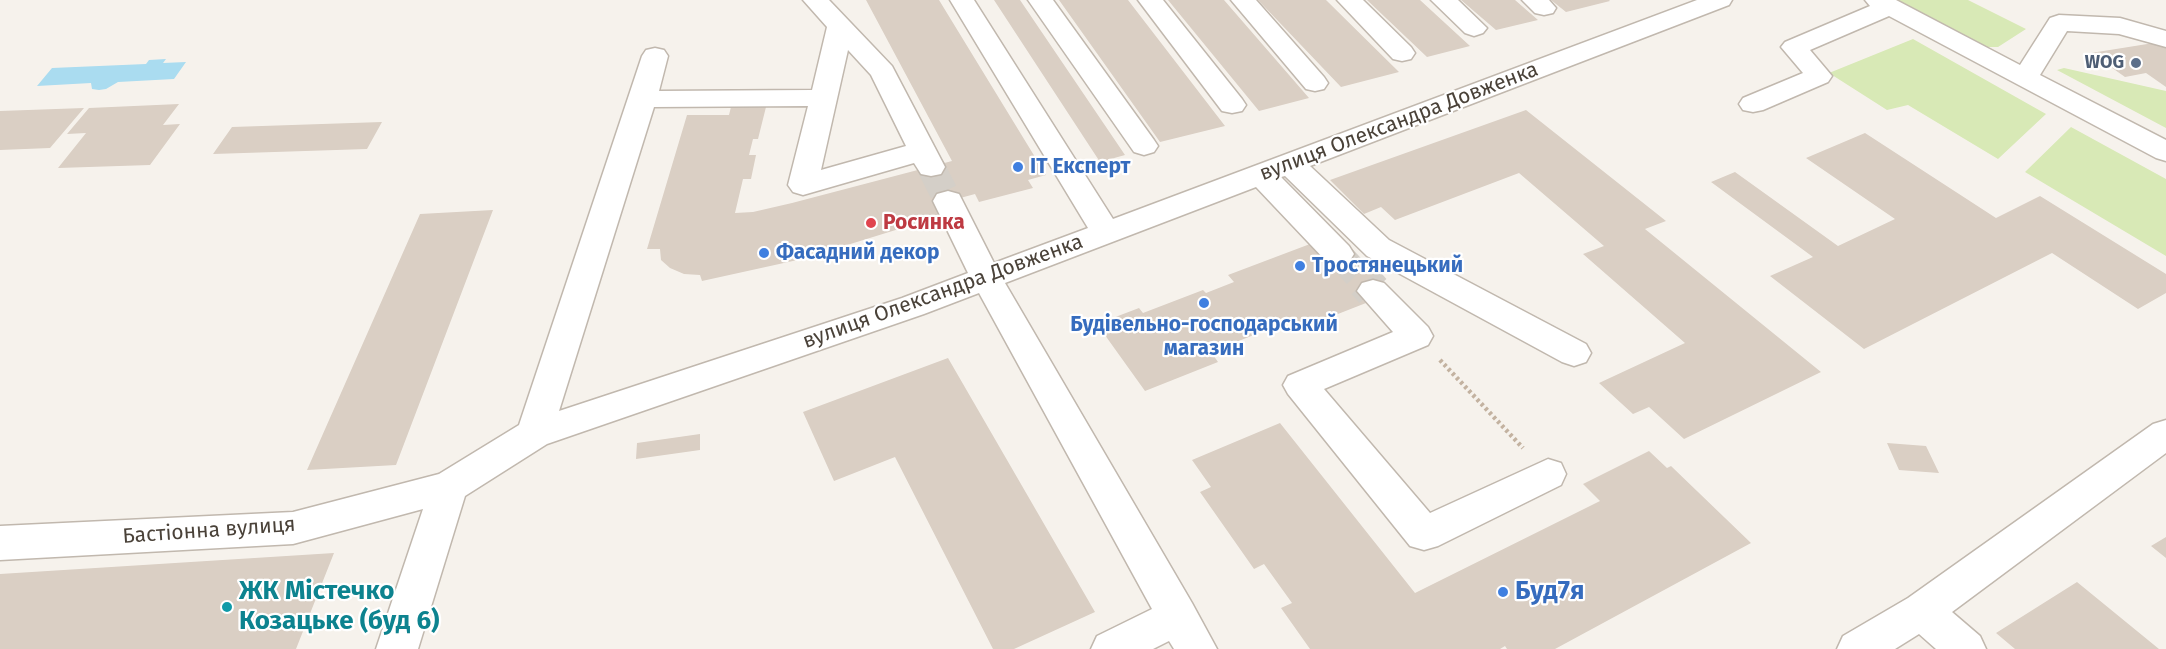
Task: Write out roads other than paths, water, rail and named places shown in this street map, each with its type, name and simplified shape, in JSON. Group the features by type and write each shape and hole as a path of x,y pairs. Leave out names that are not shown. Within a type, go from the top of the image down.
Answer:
{"street":[{"path":"815,0 840,26 883,72 927,159 803,185 840,26"},
{"path":"962,0 1106,233"},
{"path":"1040,0 1144,146"},
{"path":"1150,0 1232,105"},
{"path":"1243,0 1315,82"},
{"path":"1349,0 1402,53"},
{"path":"1443,0 1474,28"},
{"name":"вулиця Олександра Довженка","path":"534,434 913,306 1720,0"},
{"path":"2104,0 2120,26"},
{"path":"1753,104 1819,76 1794,47 1884,3 2166,152"},
{"path":"2025,78 2059,23 2120,26 2166,39"},
{"path":"534,434 655,56"},
{"path":"643,99 823,98"},
{"path":"1275,169 1338,254"},
{"path":"1275,169 1378,248 1574,353"},
{"path":"948,201 986,278 1187,632 1112,649"},
{"path":"1373,291 1416,336 1300,385 1424,534 1548,474"},
{"name":"Бастіонна вулиця","path":"0,543 293,528 449,487 534,434"},
{"path":"1858,649 1922,611 2166,434"},
{"path":"397,649 449,487"},
{"path":"1922,611 1965,649"}],"water":[{"path":"166,59 163,63 186,62 174,79 118,82 99,90 92,89 91,83 37,86 52,68 146,64 149,60"}],"tunnel":[{"path":"931,167 948,201"},
{"path":"1338,254 1366,284"},
{"path":"1365,282 1373,291"}],"place":[{"name":"WOG","path":"2136,63"},
{"name":"IT Експерт","path":"1018,167"},
{"name":"Росинка","path":"871,223"},
{"name":"Фасадний декор","path":"764,253"},
{"name":"Тростянецький","path":"1300,266"},
{"name":"Будівельно-господарський магазин","path":"1204,303"},
{"name":"Буд7я","path":"1503,592"},
{"name":"ЖК Містечко Козацьке (буд 6)","path":"227,607"}]}
